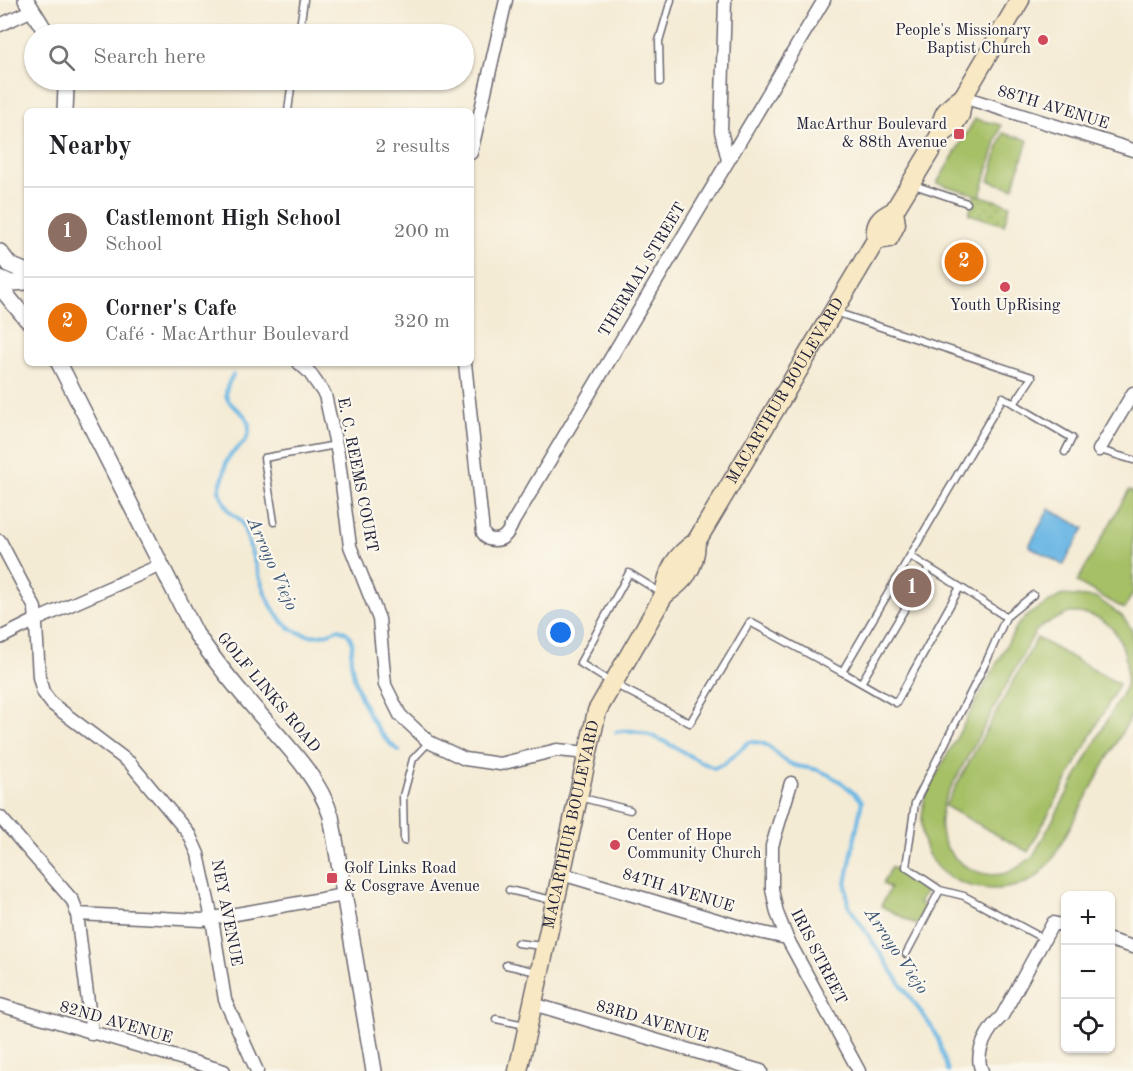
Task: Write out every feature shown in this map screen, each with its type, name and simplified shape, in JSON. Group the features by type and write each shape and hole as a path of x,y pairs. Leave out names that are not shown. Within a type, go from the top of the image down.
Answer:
{"main road":[{"name":"MACARTHUR BOULEVARD","path":"518,1071 597,711 664,595 681,584 695,559 696,542 876,240 875,229 883,216 894,211 940,135 940,119 947,108 963,97 1020,0"}],"street":[{"path":"474,140 506,0"},
{"path":"725,0 721,131 728,160"},
{"name":"THERMAL STREET","path":"465,366 483,533 488,539 498,540 510,530 824,0"},
{"path":"0,25 29,5 41,24"},
{"path":"65,108 66,90"},
{"name":"88TH AVENUE","path":"963,97 1133,150"},
{"path":"0,252 10,265 24,271"},
{"path":"0,278 11,283 24,283"},
{"path":"0,287 24,316"},
{"name":"GOLF LINKS ROAD","path":"61,366 196,634 220,668 310,772 327,802 332,816 374,1071"},
{"name":"E. C. REEMS COURT","path":"302,366 325,395 336,445 350,546 379,619 385,685 400,715 429,742 465,759 500,764 557,750 588,753"},
{"path":"1099,450 1133,393"},
{"name":"NEY AVENUE","path":"0,541 35,608 39,677 43,692 52,704 130,763 182,825 198,854 212,919 225,1000 257,1071"},
{"path":"0,638 161,565"},
{"name":"IRIS STREET","path":"791,783 772,846 772,889 777,913 787,938 859,1071"},
{"path":"0,818 73,901 77,914 92,1034"},
{"name":"84TH AVENUE","path":"561,874 754,932 787,938"},
{"path":"77,914 199,921 344,895"},
{"path":"982,1071 979,1056 981,1047 1004,1013 1044,939 1059,924"},
{"path":"1115,941 1133,946"},
{"name":"83RD AVENUE","path":"533,1004 761,1071"},
{"name":"82ND AVENUE","path":"0,1005 92,1034 224,1071"}],"lane":[{"path":"300,24 304,0"},
{"path":"660,82 659,42 670,0"},
{"path":"288,108 291,90"},
{"path":"910,184 967,203"},
{"path":"834,311 1032,377 1014,404"},
{"path":"842,672 1003,397 1072,438 1065,452"},
{"path":"274,522 264,458 336,445"},
{"path":"1099,450 1133,460"},
{"path":"910,556 1006,617"},
{"path":"861,683 929,568"},
{"path":"664,595 629,573 580,663 612,683 690,723 750,622 896,703 960,587"},
{"path":"1033,595 1006,617 988,658 915,803 906,867 940,890 964,896 1044,939"},
{"path":"404,841 403,796 413,759 429,742"},
{"path":"579,797 630,810"},
{"path":"509,890 555,901"},
{"path":"906,954 940,890"},
{"path":"517,943 546,947"},
{"path":"506,965 540,973"},
{"path":"496,1019 528,1026"}],"green space":[{"path":"975,119 1001,125 980,196 937,183"},
{"path":"1003,133 1028,140 1013,188 989,181"},
{"path":"975,194 1010,205 1004,225 969,214"},
{"path":"1129,490 1133,492 1133,593 1124,609 1077,582"},
{"path":"1062,595 1097,598 1122,616 1132,630 1133,712 1052,860 1043,871 1032,880 1019,885 990,889 975,887 948,876 929,856 922,827 925,796 1017,626 1029,614","holes":["1069,613 1098,618 1116,634 1125,657 1126,686 1033,856 1006,873 986,874 967,867 951,854 942,836 942,813 945,799 1035,632 1043,625"]},
{"path":"1037,638 1119,684 1028,852 945,806"},
{"path":"891,867 928,887 919,903 926,907 917,925 881,906 890,888 883,884"}],"water":[{"path":"1049,509 1084,528 1063,565 1029,546"}],"waterway":[{"name":"Arroyo Viejo","path":"233,375 227,386 226,395 228,401 247,420 249,433 244,442 227,460 219,491 229,511 241,521 264,590 281,620 293,630 308,635 320,635 339,629 349,635 352,642 353,673 361,698 373,722 399,751"},
{"name":"Arroyo Viejo","path":"616,732 629,731 654,737 714,768 724,764 749,742 762,743 793,765 816,769 832,777 862,801 846,884 848,905 931,1026 938,1039 948,1071"}],"place":[{"name":"People's Missionary Baptist Church","path":"1043,40"},
{"name":"MacArthur Boulevard & 88th Avenue","path":"959,134"},
{"name":"Corner's Cafe","path":"964,262"},
{"name":"Youth UpRising","path":"1005,287"},
{"name":"Castlemont High School","path":"912,588"},
{"name":"Center of Hope Community Church","path":"615,845"},
{"name":"Golf Links Road & Cosgrave Avenue","path":"332,878"}]}
